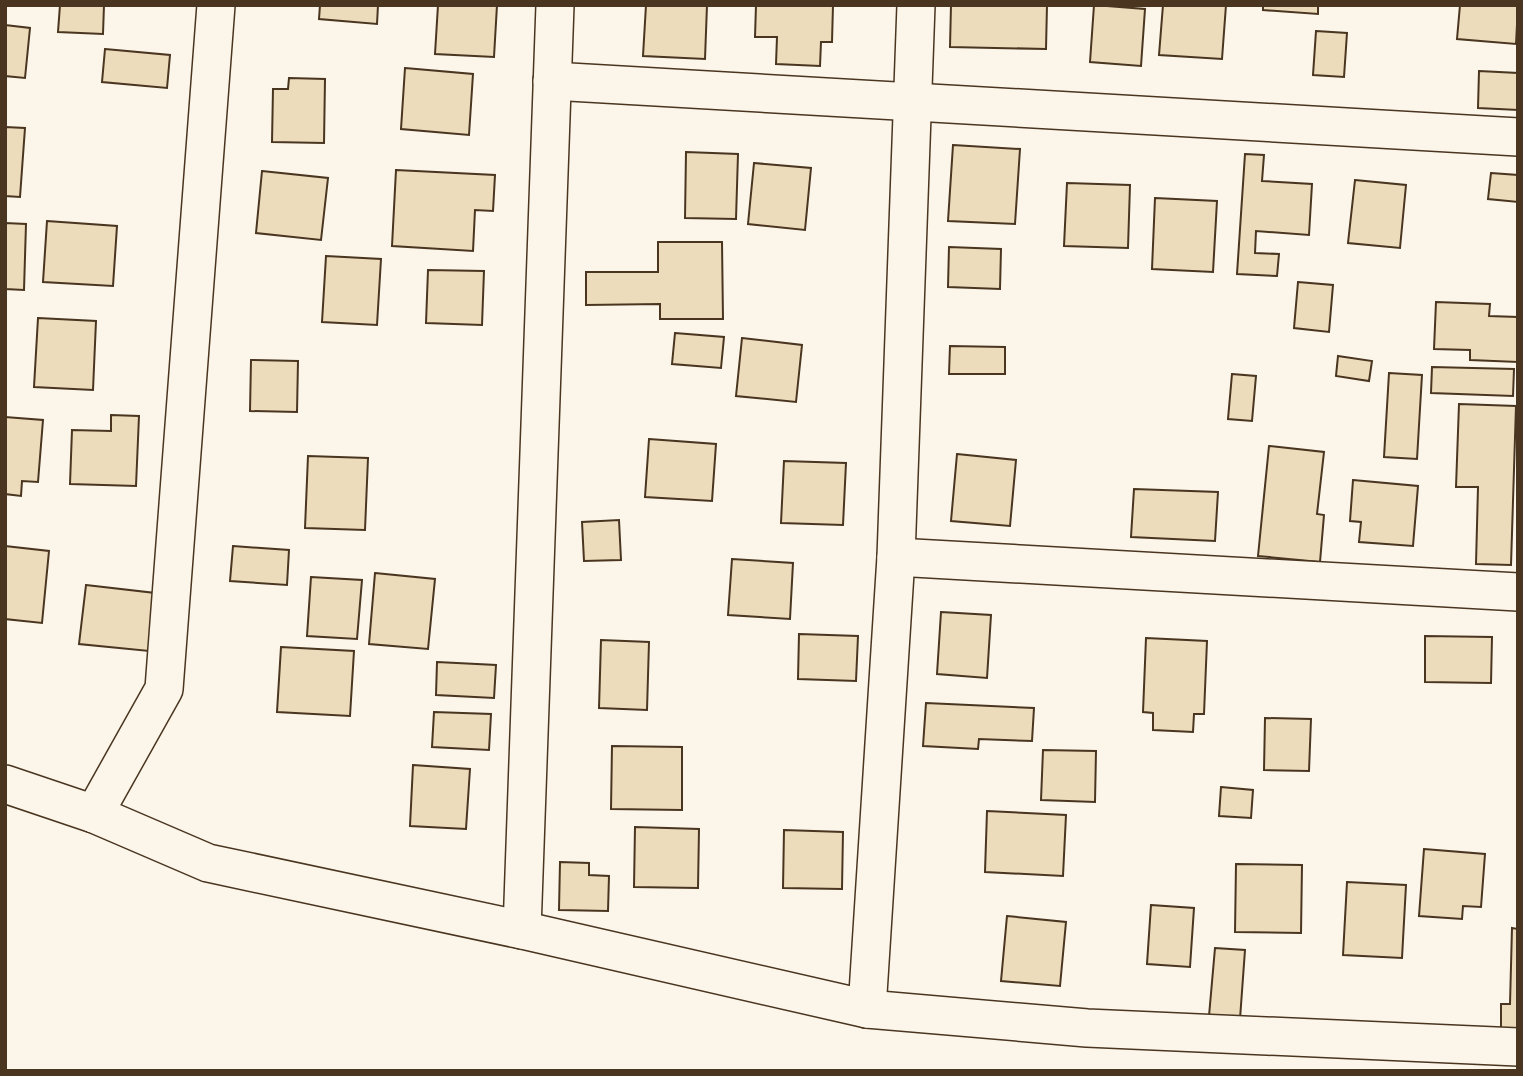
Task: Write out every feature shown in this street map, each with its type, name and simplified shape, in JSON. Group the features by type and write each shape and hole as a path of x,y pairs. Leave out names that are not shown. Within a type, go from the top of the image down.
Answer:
{"street":[{"path":"94,814 164,689 216,5"},
{"path":"522,930 555,5"},
{"path":"867,1009 896,556 916,5"},
{"path":"552,81 1518,137"},
{"path":"896,556 1518,592"},
{"path":"5,784 94,814 208,863 522,930 867,1009 1087,1028 1518,1047"}],"building":[{"path":"60,5 104,5 103,34 58,32"},
{"path":"320,5 378,5 377,24 319,19"},
{"path":"438,5 497,5 494,57 435,54"},
{"path":"646,5 707,5 705,59 643,56"},
{"path":"756,5 833,5 832,42 821,42 820,66 776,64 777,37 755,37"},
{"path":"951,5 1047,5 1046,49 950,47"},
{"path":"1094,5 1145,9 1141,66 1090,62"},
{"path":"1163,5 1226,5 1222,59 1159,55"},
{"path":"1263,5 1318,5 1318,14 1263,10"},
{"path":"1460,5 1518,5 1516,44 1457,39"},
{"path":"5,25 30,28 25,78 5,76"},
{"path":"1316,31 1347,33 1344,77 1313,75"},
{"path":"105,49 170,55 167,88 102,82"},
{"path":"405,68 473,74 469,135 401,129"},
{"path":"1479,71 1518,73 1518,110 1478,108"},
{"path":"289,78 325,79 324,143 272,142 273,89 288,89"},
{"path":"5,127 25,128 20,197 5,196"},
{"path":"953,145 1020,149 1015,224 948,221"},
{"path":"686,152 738,154 736,219 685,218"},
{"path":"1245,154 1264,155 1262,181 1312,184 1309,235 1256,231 1255,253 1279,254 1277,276 1237,274"},
{"path":"754,163 811,168 805,230 748,224"},
{"path":"396,170 495,175 493,211 475,210 473,251 392,246"},
{"path":"262,171 328,178 321,240 256,233"},
{"path":"1491,173 1518,175 1518,202 1488,199"},
{"path":"1355,180 1406,185 1400,248 1348,243"},
{"path":"1067,183 1130,185 1128,248 1064,246"},
{"path":"1155,198 1217,201 1213,272 1152,269"},
{"path":"47,221 117,226 113,286 43,282"},
{"path":"5,223 26,224 24,290 5,289"},
{"path":"658,242 722,242 723,319 660,319 660,304 586,305 586,272 658,272"},
{"path":"949,247 1001,249 1000,289 948,287"},
{"path":"326,256 381,259 377,325 322,322"},
{"path":"428,270 484,271 482,325 426,323"},
{"path":"1298,282 1333,285 1329,332 1294,328"},
{"path":"1436,302 1490,304 1489,316 1518,317 1518,362 1470,360 1470,350 1434,349"},
{"path":"38,318 96,321 93,390 34,387"},
{"path":"675,333 724,337 721,368 672,364"},
{"path":"742,338 802,345 796,402 736,396"},
{"path":"950,346 1005,347 1005,374 949,374"},
{"path":"1338,356 1372,361 1369,381 1336,376"},
{"path":"251,360 298,361 297,412 250,411"},
{"path":"1432,367 1514,369 1513,396 1431,393"},
{"path":"1389,373 1422,375 1417,459 1384,457"},
{"path":"1232,374 1256,376 1252,421 1228,419"},
{"path":"1459,404 1516,406 1511,565 1476,564 1478,487 1456,487"},
{"path":"111,415 139,416 136,486 70,484 72,430 111,431"},
{"path":"5,417 43,420 38,482 22,481 21,496 5,494"},
{"path":"649,439 716,444 712,501 645,497"},
{"path":"1269,446 1324,452 1317,514 1324,515 1320,562 1258,556"},
{"path":"957,454 1016,460 1010,526 951,521"},
{"path":"308,456 368,458 365,530 305,528"},
{"path":"784,461 846,463 843,525 781,523"},
{"path":"1353,480 1418,486 1413,546 1359,542 1361,522 1350,521"},
{"path":"1134,489 1218,492 1215,541 1131,537"},
{"path":"619,520 621,560 584,561 582,522"},
{"path":"5,546 49,551 42,623 5,619"},
{"path":"233,546 289,550 287,585 230,581"},
{"path":"732,559 793,563 790,619 728,615"},
{"path":"375,573 435,579 428,649 369,644"},
{"path":"311,577 362,580 357,639 307,636"},
{"path":"86,585 155,593 149,651 79,644"},
{"path":"941,612 991,615 987,678 937,674"},
{"path":"799,634 858,636 856,681 798,679"},
{"path":"1425,636 1492,637 1491,683 1425,682"},
{"path":"1146,638 1207,641 1204,714 1194,714 1193,732 1153,730 1153,713 1143,712"},
{"path":"601,640 649,642 647,710 599,708"},
{"path":"281,647 354,651 350,716 277,712"},
{"path":"437,662 496,665 494,698 436,695"},
{"path":"926,703 1034,708 1032,741 979,739 978,749 923,746"},
{"path":"434,712 491,714 489,750 432,747"},
{"path":"1265,718 1311,719 1309,771 1264,770"},
{"path":"612,746 682,747 682,810 611,809"},
{"path":"1043,750 1096,751 1095,802 1041,800"},
{"path":"413,765 470,769 466,829 410,826"},
{"path":"1221,787 1253,790 1251,818 1219,816"},
{"path":"987,811 1066,815 1063,876 985,872"},
{"path":"635,827 699,829 698,888 634,887"},
{"path":"784,830 843,832 842,889 783,888"},
{"path":"1424,849 1485,854 1481,907 1463,906 1462,919 1419,916"},
{"path":"560,862 589,863 589,875 609,876 608,911 559,910"},
{"path":"1236,864 1302,865 1301,933 1235,932"},
{"path":"1347,882 1406,885 1402,958 1343,955"},
{"path":"1151,905 1194,908 1190,967 1147,964"},
{"path":"1007,916 1066,922 1060,986 1001,981"},
{"path":"1512,928 1518,929 1518,1032 1501,1032 1501,1004 1510,1004"},
{"path":"1215,948 1245,950 1240,1019 1209,1016"}]}
